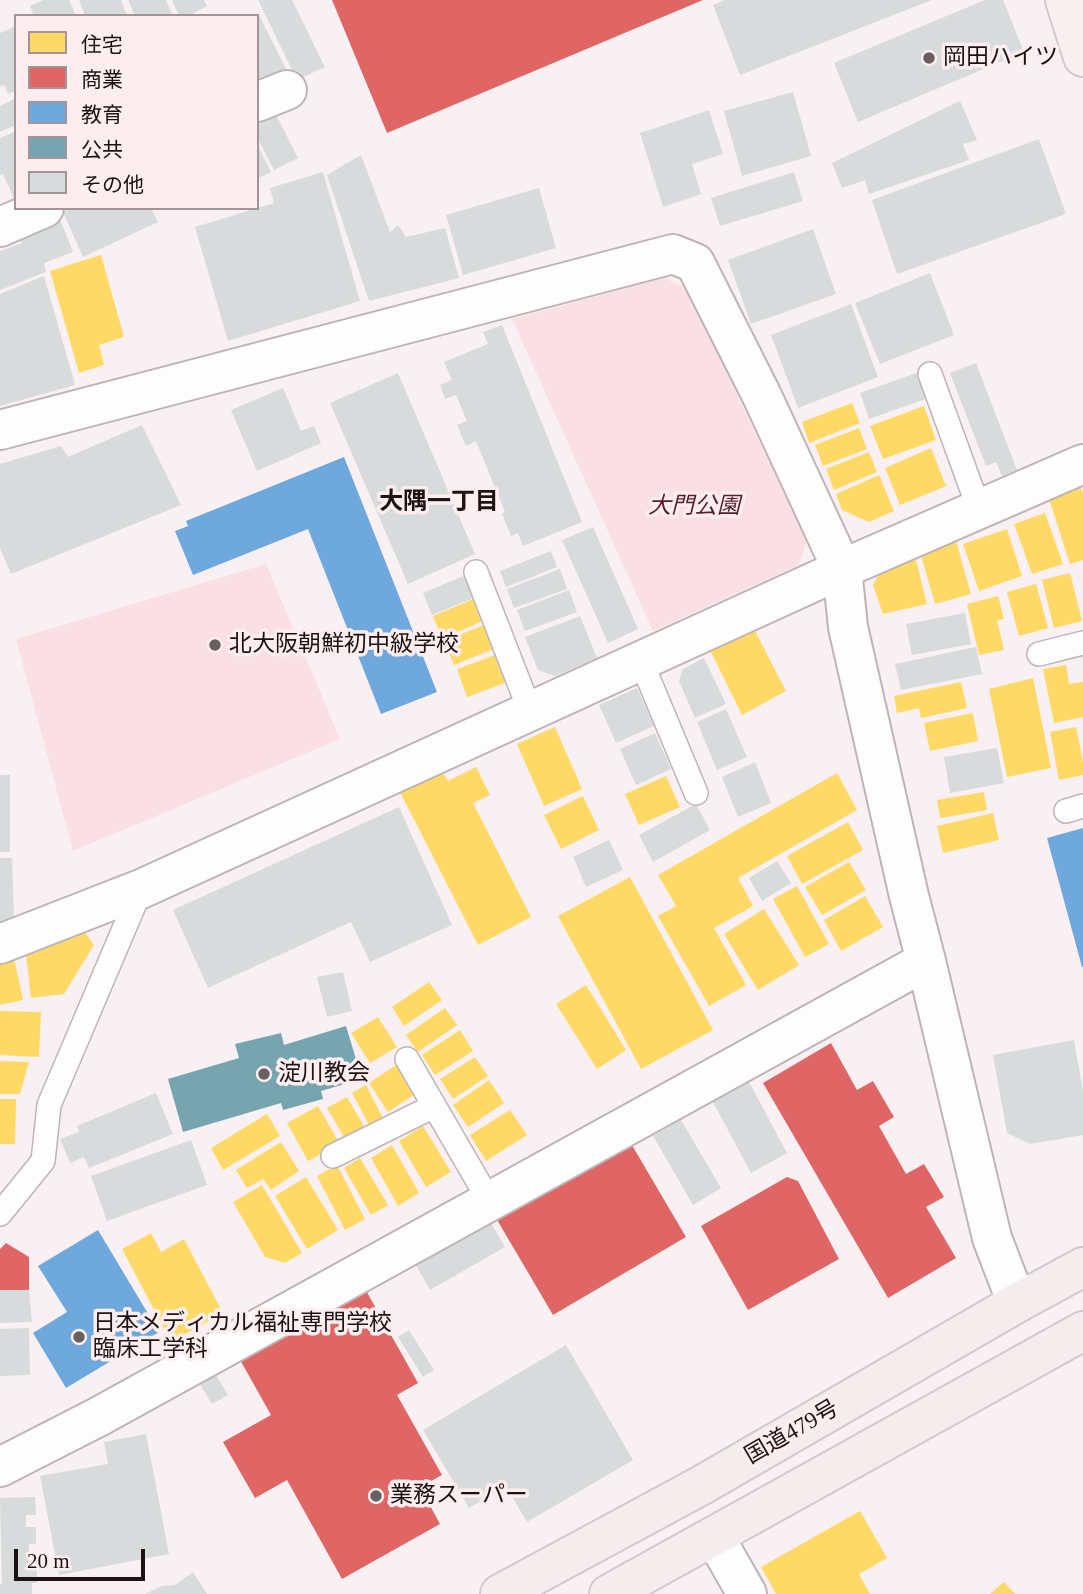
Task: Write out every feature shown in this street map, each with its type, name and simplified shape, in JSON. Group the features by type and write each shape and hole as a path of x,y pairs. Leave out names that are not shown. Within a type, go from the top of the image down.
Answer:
{"highway":[{"name":"国道479号","path":"500,1594 702,1485 1083,1267"},
{"path":"609,1594 1083,1331"}],"main road":[{"path":"1065,0 1083,57"}],"street":[{"path":"0,227 39,210"},
{"path":"0,430 673,254 695,263 762,396 842,569 848,627 909,896 992,1237 1017,1303"},
{"path":"0,944 141,889 842,569 1083,464"},
{"path":"0,1467 97,1417 926,961"},
{"path":"715,1536 747,1594"}],"lane":[{"path":"930,374 979,509"},
{"path":"476,572 530,711"},
{"path":"1039,654 1083,643"},
{"path":"641,661 696,793"},
{"path":"0,1214 43,1160 49,1105 141,889"},
{"path":"407,1059 489,1202"},
{"path":"333,1156 434,1106"}],"green space":[{"name":"大門公園","path":"664,278 686,288 807,541 799,565 653,631 512,319"},
{"path":"266,564 340,739 73,851 16,639"}],"building: 住宅":[{"path":"101,255 124,337 99,345 104,365 79,373 50,271"},
{"path":"852,403 860,423 809,443 802,422"},
{"path":"924,406 936,440 883,459 870,426"},
{"path":"859,428 867,449 823,466 815,445"},
{"path":"931,448 946,486 900,505 885,468"},
{"path":"869,452 877,472 834,490 826,469"},
{"path":"879,475 894,511 869,522 842,510 836,494"},
{"path":"1081,488 1083,560 1070,564 1049,499"},
{"path":"1045,513 1063,564 1032,574 1014,524"},
{"path":"1007,529 1022,576 979,591 963,544"},
{"path":"956,541 971,594 935,604 920,552"},
{"path":"916,560 927,604 883,614 873,585 883,566"},
{"path":"1070,573 1082,621 1054,628 1042,580"},
{"path":"1036,584 1048,628 1019,636 1007,592"},
{"path":"998,596 1004,619 997,620 1004,650 979,655 967,604"},
{"path":"476,598 485,620 442,639 433,616"},
{"path":"484,625 494,649 454,665 444,641"},
{"path":"752,625 786,691 742,715 709,648"},
{"path":"495,655 505,683 467,697 457,669"},
{"path":"1066,665 1069,684 1083,682 1083,717 1054,723 1043,669"},
{"path":"1033,678 1051,768 1007,777 989,689"},
{"path":"961,682 967,708 921,718 919,708 897,713 894,696"},
{"path":"973,713 978,741 930,751 924,723"},
{"path":"555,727 582,789 544,806 517,744"},
{"path":"1076,727 1083,775 1059,780 1050,732"},
{"path":"476,767 490,795 473,803 531,917 478,945 400,792 442,771 448,781"},
{"path":"837,773 857,810 738,878 753,906 714,928 746,985 709,1006 658,916 676,906 658,875"},
{"path":"666,776 680,807 639,825 625,794"},
{"path":"984,792 987,810 940,818 937,800"},
{"path":"583,796 599,830 561,849 544,815"},
{"path":"993,813 999,840 943,853 937,826"},
{"path":"848,822 863,850 802,884 787,856"},
{"path":"849,862 866,890 822,915 805,887"},
{"path":"630,877 713,1030 641,1069 558,916"},
{"path":"797,886 829,944 805,957 773,899"},
{"path":"865,896 883,927 841,951 824,920"},
{"path":"764,909 799,965 758,990 724,934"},
{"path":"80,925 94,945 64,994 31,998 25,945"},
{"path":"14,958 23,1000 0,1005 0,961"},
{"path":"429,982 442,1000 404,1026 392,1007"},
{"path":"586,985 626,1050 597,1069 556,1004"},
{"path":"445,1008 457,1025 418,1052 406,1035"},
{"path":"0,1011 41,1012 39,1057 0,1055"},
{"path":"378,1017 397,1047 370,1063 351,1033"},
{"path":"460,1030 473,1051 435,1075 422,1055"},
{"path":"475,1057 488,1076 453,1099 440,1079"},
{"path":"0,1061 29,1062 20,1094 0,1094"},
{"path":"396,1065 415,1094 388,1112 369,1083"},
{"path":"489,1080 504,1103 468,1127 453,1105"},
{"path":"366,1085 383,1118 369,1125 352,1093"},
{"path":"347,1097 365,1128 345,1139 327,1108"},
{"path":"0,1099 16,1099 15,1144 0,1144"},
{"path":"318,1106 340,1144 308,1161 287,1123"},
{"path":"510,1110 527,1135 486,1161 470,1135"},
{"path":"267,1114 280,1136 223,1170 211,1148"},
{"path":"423,1126 451,1172 426,1187 399,1141"},
{"path":"281,1142 299,1171 271,1190 263,1179 247,1188 236,1170"},
{"path":"392,1145 419,1193 398,1206 371,1158"},
{"path":"360,1158 388,1205 371,1215 344,1168"},
{"path":"337,1165 365,1219 345,1230 317,1176"},
{"path":"306,1177 338,1230 307,1249 275,1196"},
{"path":"262,1185 302,1253 285,1263 265,1257 233,1202"},
{"path":"151,1233 161,1252 184,1239 223,1313 171,1342 122,1249"},
{"path":"860,1511 887,1558 859,1574 870,1594 776,1594 761,1567"},
{"path":"1004,1582 1015,1594 990,1594"}],"building: 商業":[{"path":"332,0 703,0 387,133"},
{"path":"831,1043 857,1090 873,1081 894,1117 879,1126 906,1174 924,1164 944,1197 926,1207 956,1258 888,1298 763,1083"},
{"path":"626,1135 686,1237 553,1315 493,1213"},
{"path":"787,1177 798,1181 839,1259 748,1310 701,1226"},
{"path":"6,1243 29,1257 29,1290 0,1290 0,1249"},
{"path":"359,1278 418,1383 397,1395 442,1475 420,1487 440,1524 342,1579 287,1480 255,1498 223,1442 271,1415 234,1349"}],"building: 教育":[{"path":"344,457 437,692 381,714 308,529 193,575 175,531 188,526 186,521"},
{"path":"1083,828 1083,967 1082,967 1047,838"},
{"path":"98,1230 159,1332 66,1388 33,1333 67,1312 38,1266"}],"building: 公共":[{"path":"346,1026 362,1079 321,1091 323,1099 283,1110 281,1103 183,1132 168,1079 239,1058 235,1044 281,1033 284,1045"}],"building: その他":[{"path":"43,0 69,0 75,14 33,14 30,6"},
{"path":"79,0 121,0 126,14 84,14"},
{"path":"128,0 166,0 172,14 134,14"},
{"path":"172,0 204,0 207,6 192,14 178,14"},
{"path":"258,0 292,0 325,67 297,80"},
{"path":"725,0 932,0 740,75 713,5"},
{"name":"岡田ハイツ","path":"985,0 1003,0 1024,52 858,122 834,63"},
{"path":"259,15 287,71 259,92"},
{"path":"14,27 14,92 8,94 4,85 0,86 0,33"},
{"path":"793,92 811,156 742,176 724,111"},
{"path":"14,99 14,126 0,132 0,106"},
{"path":"960,101 977,140 963,144 969,160 869,194 865,180 842,188 832,163"},
{"path":"271,105 298,158 274,170 259,141 259,111"},
{"path":"709,110 723,154 692,164 701,194 663,207 640,133"},
{"path":"14,132 14,199 3,174 0,175 0,138"},
{"path":"1039,139 1066,214 897,274 872,200"},
{"path":"259,148 271,172 259,178"},
{"path":"361,155 390,232 398,225 406,237 445,228 459,278 369,301 327,175"},
{"path":"323,172 360,301 228,341 195,227 259,210 259,208 274,203 270,188"},
{"path":"794,172 803,201 720,226 711,198"},
{"path":"539,188 556,248 463,275 446,215"},
{"path":"152,210 158,222 83,257 63,212"},
{"path":"59,217 73,252 44,263 46,272 0,290 0,251 22,243 17,233"},
{"path":"813,229 836,294 751,324 728,260"},
{"path":"930,273 954,335 880,364 855,303"},
{"path":"44,276 75,385 0,406 0,294"},
{"path":"851,304 878,377 798,408 771,335"},
{"path":"502,325 582,522 523,546 518,533 511,536 502,514 505,512 476,441 466,446 457,425 467,421 456,395 445,399 440,385 452,380 444,362 488,344 483,332"},
{"path":"976,363 1017,470 1002,476 996,462 986,466 950,373"},
{"path":"922,371 931,397 869,419 860,393"},
{"path":"398,373 475,554 408,584 330,403"},
{"path":"283,388 301,431 314,426 321,443 257,471 231,410"},
{"path":"142,425 181,505 11,574 0,548 0,464 61,446 68,457"},
{"path":"593,527 638,629 608,643 562,540"},
{"path":"551,551 557,567 506,587 500,571"},
{"path":"560,569 567,589 514,608 507,589"},
{"path":"466,575 476,597 432,615 423,593"},
{"path":"569,590 577,612 525,631 517,610"},
{"path":"965,613 971,644 912,655 906,624"},
{"path":"580,616 597,658 555,676 538,670 525,637"},
{"path":"976,647 982,674 901,690 895,664"},
{"path":"704,658 726,704 695,718 679,681 683,669"},
{"path":"637,688 654,726 616,743 599,705"},
{"path":"726,709 747,757 717,770 697,722"},
{"path":"655,733 671,769 636,785 620,749"},
{"path":"997,748 1004,783 950,793 944,757"},
{"path":"755,762 771,803 738,817 722,777"},
{"path":"0,775 10,775 10,852 0,852"},
{"path":"696,804 710,830 653,862 639,835"},
{"path":"399,807 452,925 370,962 351,922 208,988 173,910"},
{"path":"609,840 623,870 586,887 573,857"},
{"path":"0,858 12,858 14,917 0,922"},
{"path":"777,861 791,883 762,901 749,878"},
{"path":"343,972 352,1011 327,1017 317,977"},
{"path":"1074,1040 1083,1092 1083,1135 1030,1144 1007,1133 993,1055"},
{"path":"749,1082 787,1153 751,1173 713,1102"},
{"path":"156,1093 173,1134 89,1168 84,1157 70,1163 60,1139 79,1132 77,1126"},
{"path":"681,1120 721,1188 693,1205 653,1136"},
{"path":"191,1140 207,1185 107,1221 91,1176"},
{"path":"490,1221 505,1247 430,1290 415,1263"},
{"path":"0,1290 29,1290 32,1322 0,1323"},
{"path":"29,1328 30,1375 0,1376 0,1329"},
{"path":"409,1330 434,1370 423,1377 398,1337"},
{"path":"566,1345 633,1460 527,1522 506,1486 469,1508 423,1430"},
{"path":"213,1370 228,1395 212,1404 197,1379"},
{"path":"146,1434 169,1554 59,1575 40,1476 108,1464 104,1442"},
{"path":"35,1497 36,1515 26,1515 26,1527 36,1527 36,1544 29,1544 29,1564 37,1564 37,1583 32,1583 32,1594 0,1594 0,1498"},
{"path":"193,1572 207,1594 145,1594 162,1586 175,1585"}],"place":[{"name":"岡田ハイツ","path":"929,58"},
{"name":"北大阪朝鮮初中級学校","path":"215,645"},
{"name":"淀川教会","path":"264,1074"},
{"name":"日本メディカル福祉専門学校 臨床工学科","path":"79,1337"},
{"name":"業務スーパー","path":"376,1496"}],"district":[{"name":"大隅一丁目","path":"439,503"}]}
